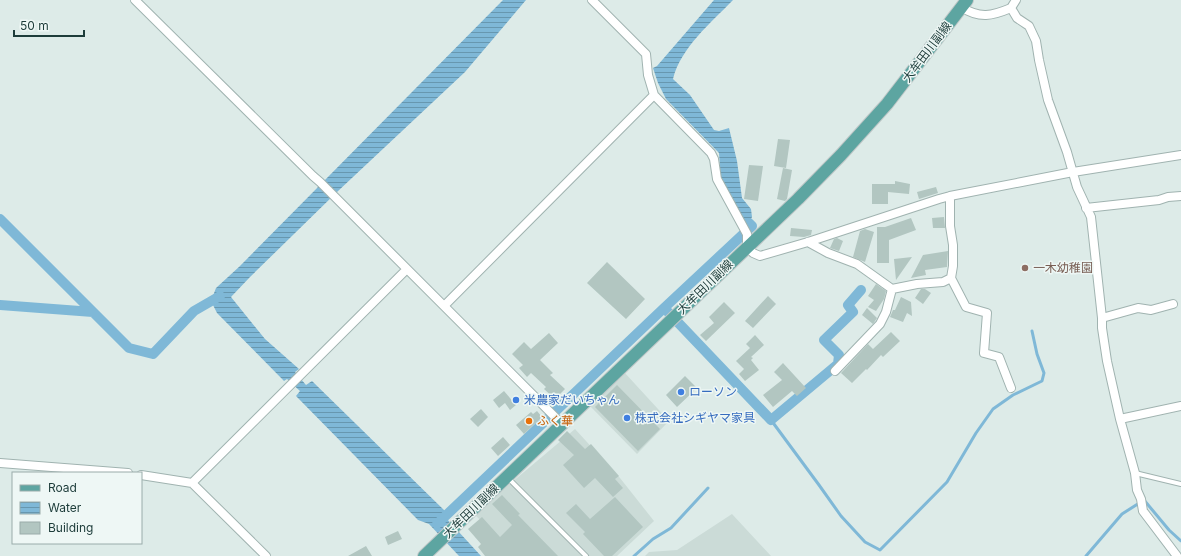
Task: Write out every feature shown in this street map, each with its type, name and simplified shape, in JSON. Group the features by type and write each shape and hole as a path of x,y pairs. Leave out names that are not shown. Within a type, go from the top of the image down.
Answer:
{"main road":[{"name":"大牟田川副線","path":"424,556 798,199 841,155 887,104 964,4"}],"street":[{"path":"135,0 320,182 562,424"},
{"path":"592,0 646,54 648,75 654,94 711,153 714,159 717,179 747,234 746,247 753,253 760,256 950,196 1073,172 1181,155"},
{"path":"964,4 972,14 985,16 1000,13 1011,8 1016,0"},
{"path":"1011,8 1017,18 1029,26 1036,41 1038,60 1048,100 1067,152 1076,187 1091,218 1104,341 1120,419 1135,473 1137,490 1142,503 1143,511 1177,556"},
{"path":"444,306 654,94"},
{"path":"950,196 950,226 953,245 951,278 966,307 987,313 984,353 999,357 1011,388"},
{"path":"1086,208 1181,196"},
{"path":"808,242 828,253 857,264 892,289 917,284 943,282 951,278"},
{"path":"192,483 406,269"},
{"path":"835,371 880,324 886,312 892,289"},
{"path":"1102,318 1138,308 1151,310 1173,304"},
{"path":"1120,419 1181,406"},
{"path":"0,463 115,472"},
{"path":"142,475 192,483 266,556"}],"lane":[{"path":"1135,473 1181,484"},
{"path":"506,477 586,556"}],"shaded area":[{"name":"株式会社シギヤマ家具","path":"624,372 669,421 637,454 590,406"},
{"path":"575,429 620,478 654,521 617,556 518,556 474,514"},
{"path":"732,514 771,556 645,556 649,552 677,550"}],"water":[{"path":"503,0 526,0 465,72 337,192 231,297 265,339 299,369 295,372 306,385 312,381 445,511 447,515 446,518 481,556 459,556 429,524 418,520 296,396 300,391 287,379 284,381 217,313 211,301 216,288 240,266"},
{"path":"714,0 733,0 706,27 690,46 677,67 673,79 690,95 714,130 719,131 729,128 737,161 742,198 751,209 752,217 746,226 721,182 719,153 666,99 653,68 657,66"}],"building":[{"path":"778,139 790,140 786,168 774,166"},
{"path":"749,165 763,166 758,201 744,199"},
{"path":"783,168 792,170 787,199 785,201 777,199"},
{"path":"895,181 910,184 909,194 888,192 888,204 872,204 872,184 895,184"},
{"path":"936,187 938,193 919,199 917,192"},
{"path":"944,217 945,228 933,228 932,218"},
{"path":"911,218 916,230 889,240 889,263 877,263 877,227 885,227"},
{"path":"791,228 812,230 811,235 804,237 790,236"},
{"path":"865,229 874,232 865,262 853,257 860,231"},
{"path":"837,238 843,241 839,251 830,248 834,239"},
{"path":"948,251 947,267 925,270 926,275 911,278 923,255"},
{"path":"912,257 896,280 894,259"},
{"path":"607,262 645,299 626,319 587,283"},
{"path":"876,284 886,291 884,299 876,311 868,307 874,300 868,296"},
{"path":"921,289 925,289 931,293 923,304 915,298"},
{"path":"768,296 776,304 753,328 745,321"},
{"path":"901,297 911,302 912,316 907,313 903,322 890,317"},
{"path":"724,302 735,313 706,341 700,335 714,323 709,317"},
{"path":"867,308 877,318 873,324 862,315"},
{"path":"891,332 900,341 883,357 881,355 852,383 841,373 868,344 873,349"},
{"path":"549,333 558,343 540,360 553,373 550,375 565,389 555,399 544,389 546,387 531,373 527,377 519,368 523,365 512,354 524,342 531,349"},
{"path":"755,335 764,345 751,357 753,358 751,360 759,370 745,381 739,374 744,369 736,361 750,348 746,344"},
{"path":"783,363 806,388 797,396 792,391 773,407 763,395 782,380 774,372"},
{"name":"ローソン","path":"685,376 697,388 677,407 666,395"},
{"name":"株式会社シギヤマ家具","path":"617,385 660,429 638,451 595,407"},
{"path":"504,391 516,405 510,410 505,403 499,408 493,400"},
{"path":"481,409 488,417 478,427 470,419"},
{"name":"ふく華","path":"537,411 542,417 524,434 516,425 531,412 533,414"},
{"path":"567,431 585,449 591,444 619,476 615,479 623,488 613,497 595,478 584,488 563,465 574,455 558,440"},
{"path":"503,437 510,445 498,456 491,448"},
{"path":"502,495 520,514 518,515 558,556 485,556 478,547 481,544 468,529 482,517 500,537 512,525 492,504"},
{"path":"615,497 643,527 612,556 604,556 583,534 585,532 566,513 576,504 590,519"},
{"path":"398,531 402,539 388,545 385,537"},
{"path":"366,546 372,556 348,556"}],"waterway":[{"path":"0,219 129,348 153,354 194,311 220,296"},
{"path":"437,524 752,226 749,223"},
{"path":"668,312 771,420 838,364 839,355 824,340 853,312 848,305 861,290"},
{"path":"0,305 93,312"},
{"path":"771,420 841,516 865,542 880,550 947,482 976,433 993,409 1013,395 1042,381 1044,373 1037,354 1032,331"},
{"path":"634,556 653,539 671,528 708,488"},
{"path":"1086,556 1122,514 1144,500 1169,530 1181,541"}],"place":[{"name":"一木幼稚園","path":"1025,268"},
{"name":"ローソン","path":"681,392"},
{"name":"米農家だいちゃん","path":"516,400"},
{"name":"株式会社シギヤマ家具","path":"627,418"},
{"name":"ふく華","path":"529,421"}]}
